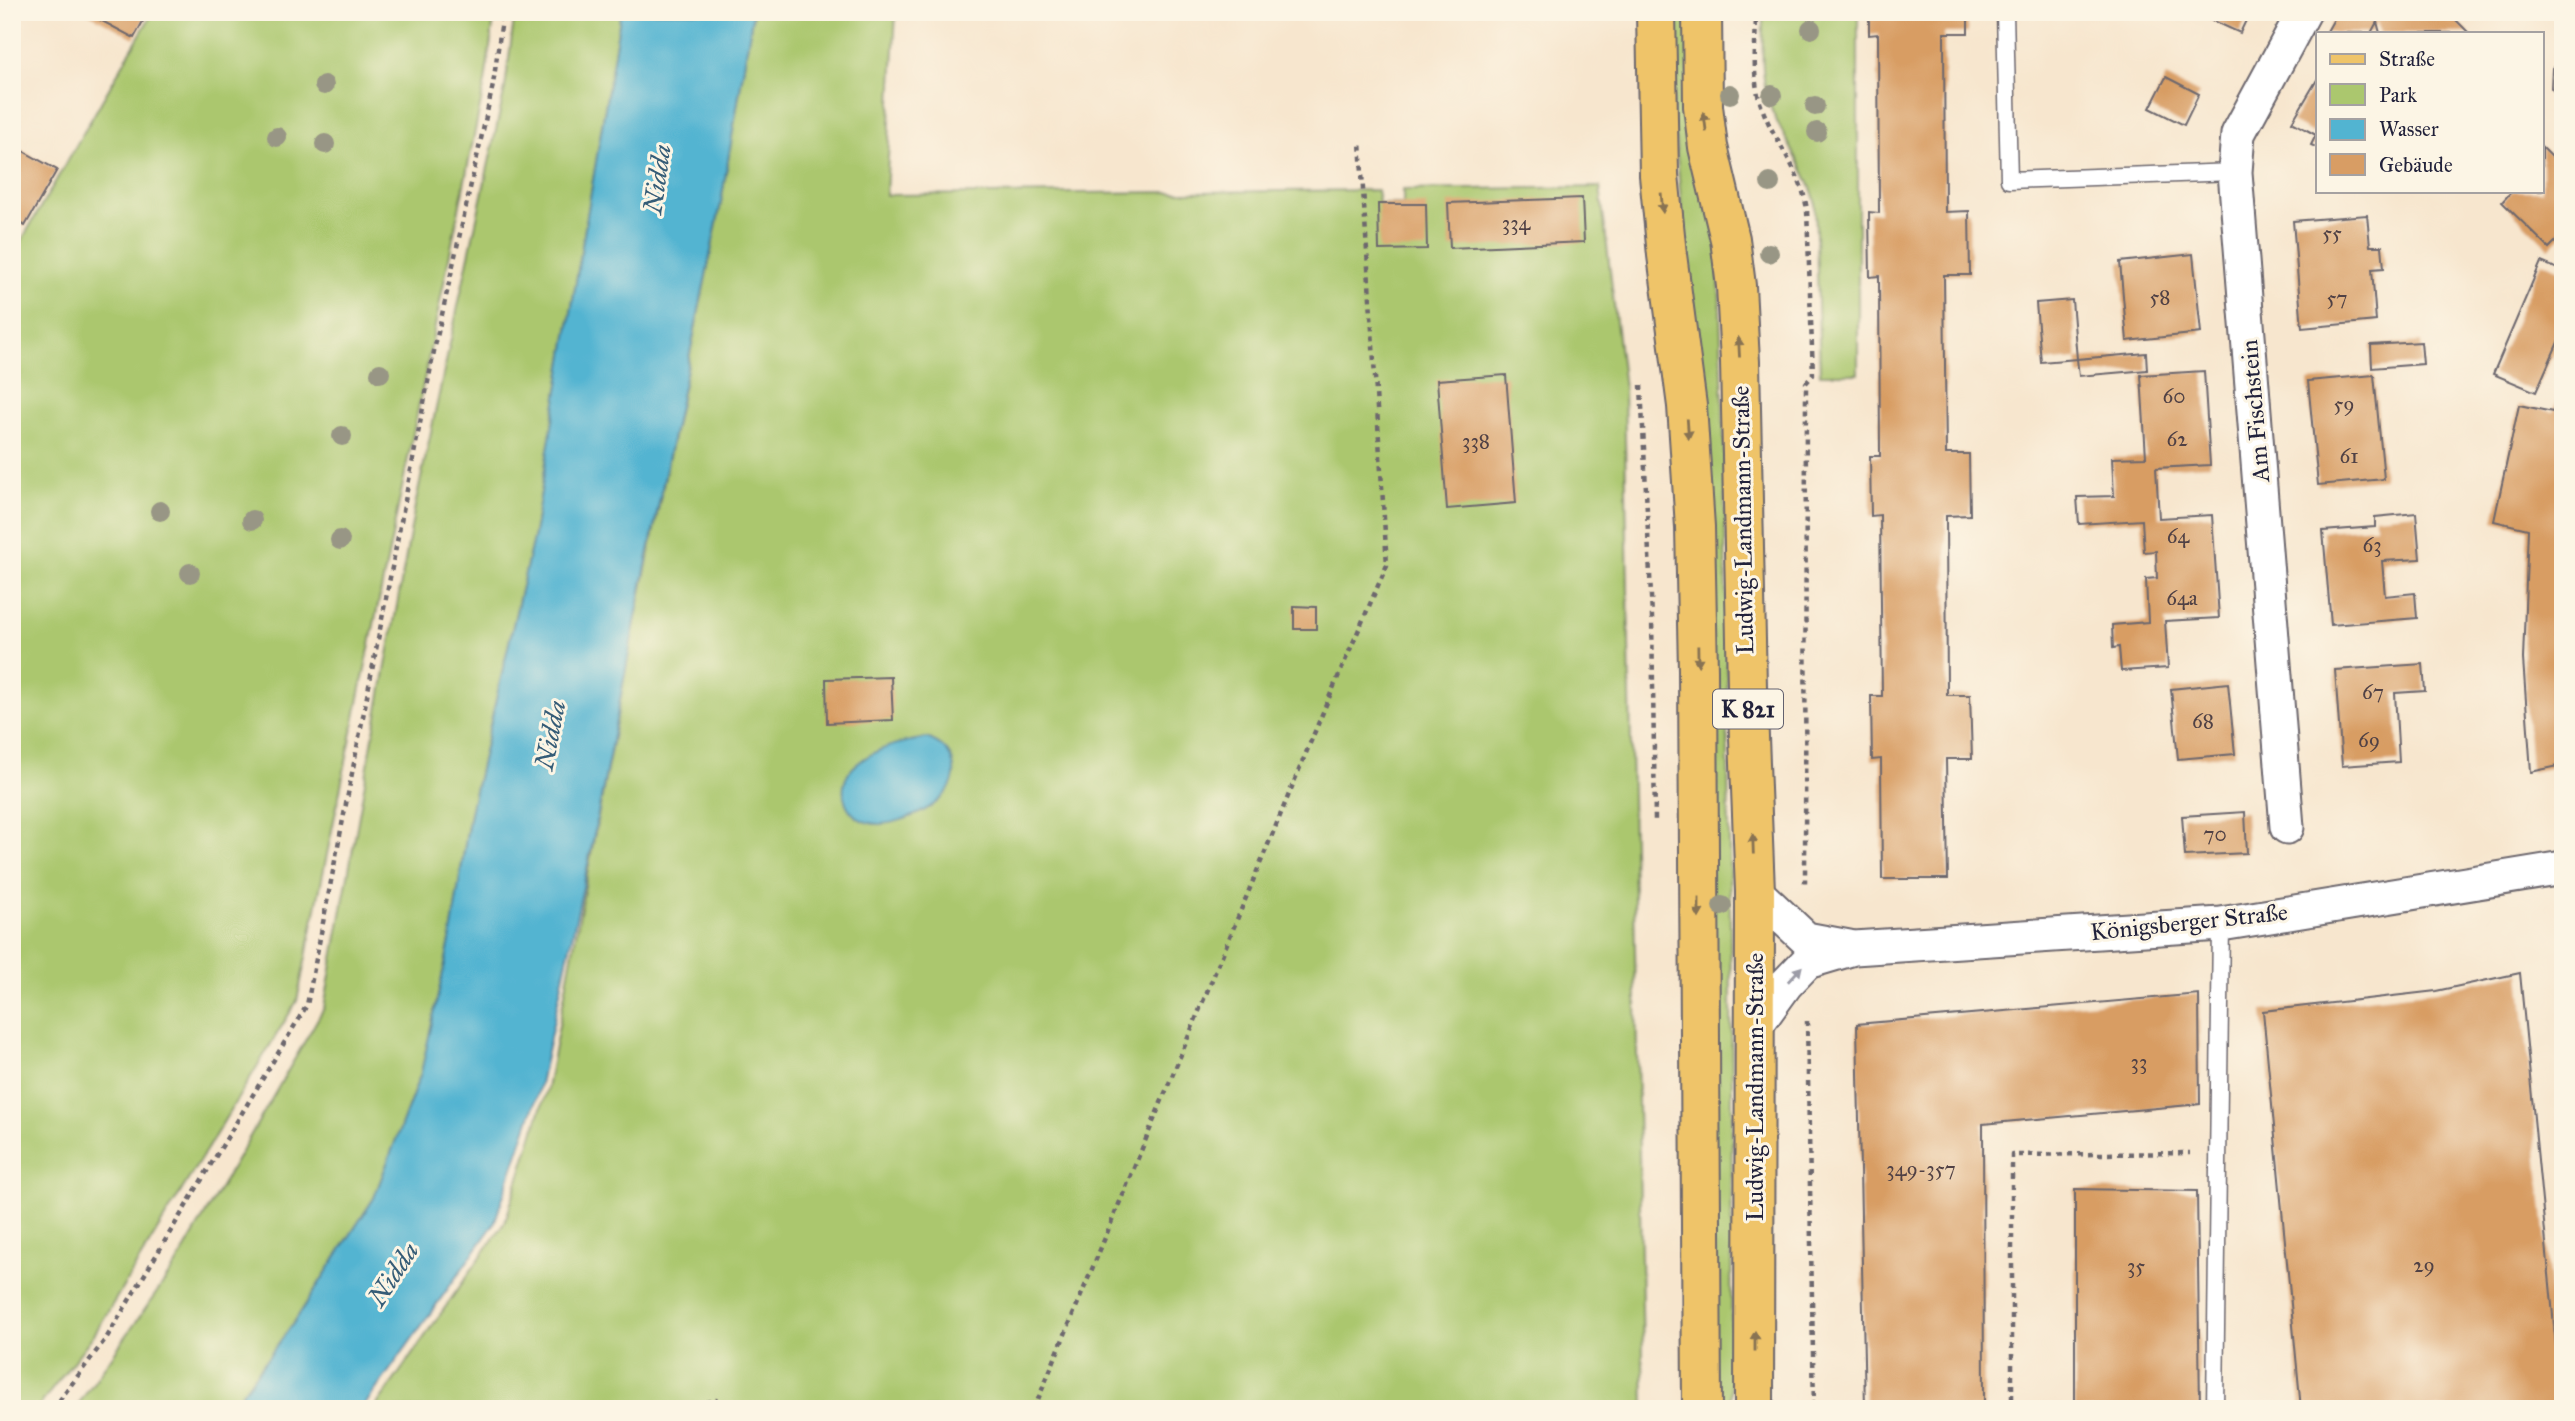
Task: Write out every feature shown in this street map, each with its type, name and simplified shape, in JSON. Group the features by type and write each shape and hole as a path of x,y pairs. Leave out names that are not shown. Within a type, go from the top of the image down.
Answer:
{"main road":[{"name":"Ludwig-Landmann-Straße","path":"1656,12 1659,175 1687,406 1695,527 1702,1409"},
{"name":"Ludwig-Landmann-Straße","path":"1702,12 1703,106 1708,147 1730,239 1735,286 1755,891 1754,1409"}],"street":[{"name":"Am Fischstein","path":"2287,827 2235,172 2238,134 2304,12"},
{"name":"Königsberger Straße","path":"1755,1027 1786,984 1807,962 1854,948 2221,924 2563,868"},
{"name":"Königsberger Straße","path":"1755,891 1806,939 1854,948"}],"lane":[{"path":"2005,12 2009,180 2235,172"},
{"path":"2215,1409 2221,924"}],"path":[{"path":"53,1409 107,1337 307,1005 432,360 493,85 503,12"},
{"path":"1756,12 1756,77 1760,101 1804,189 1807,209 1813,375 1806,383"},
{"path":"1034,1409 1328,700 1387,565 1360,142"},
{"path":"1640,379 1652,617 1655,823"},
{"path":"2012,1409 2012,1155 2218,1152"},
{"path":"677,1409 716,1400 718,1409"}],"green space":[{"path":"153,12 495,12 485,82 297,1001 95,1333 37,1409 12,1409 12,257"},
{"path":"515,12 621,12 534,534 470,813 450,941 421,1073 374,1198 295,1321 230,1409 75,1409 176,1265 324,1008 415,506 505,88"},
{"path":"753,12 896,12 886,195 1377,190 1379,204 1403,204 1403,190 1600,187 1624,388 1644,1409 374,1409 505,1222 547,1089 630,647 720,208"},
{"path":"1670,12 1690,12 1717,208 1724,438 1732,1079 1731,1409 1715,1409 1686,255 1673,113"},
{"path":"1763,12 1858,12 1858,374 1820,374 1815,200 1768,99 1763,62"}],"water":[{"name":"Nidda","path":"621,12 753,12 720,208 643,580 591,850 538,1093 494,1224 362,1409 230,1409 295,1321 374,1198 421,1073 450,941 470,813 534,534"},
{"path":"927,738 943,747 953,763 954,776 950,788 942,798 918,814 891,823 867,822 850,811 844,792 845,782 857,764 881,749"}],"building":[{"path":"85,12 148,12 134,38"},
{"path":"1869,12 1968,12 1968,33 1944,33 1945,212 1969,211 1970,275 1944,275 1946,454 1969,454 1970,515 1946,516 1947,695 1970,695 1972,759 1946,759 1948,879 1882,879 1881,759 1872,760 1871,696 1882,696 1880,515 1871,516 1870,456 1880,456 1879,276 1870,277 1869,212 1879,213 1878,34 1869,35"},
{"path":"2194,12 2250,12 2240,33"},
{"path":"2338,12 2448,12 2468,32 2380,32 2377,22 2372,32 2327,32"},
{"path":"2563,59 2563,103 2551,88 2552,68"},
{"path":"2166,77 2199,94 2184,125 2150,108"},
{"path":"2316,81 2316,135 2292,122"},
{"path":"12,145 57,170 25,226 12,219"},
{"path":"2544,149 2563,168 2563,234 2549,248 2502,202 2511,192 2544,192"},
{"path":"1582,198 1584,242 1450,248 1448,203"},
{"path":"1378,204 1426,204 1427,249 1379,250"},
{"path":"2367,215 2370,246 2382,246 2384,268 2372,269 2376,321 2302,328 2293,221"},
{"path":"2193,254 2201,333 2127,341 2120,262"},
{"path":"2541,262 2563,271 2563,331 2536,392 2493,374"},
{"path":"2072,300 2077,359 2041,362 2036,303"},
{"path":"2421,342 2423,364 2372,368 2371,345"},
{"path":"2146,353 2147,370 2079,376 2077,359"},
{"path":"2204,371 2210,465 2156,468 2159,518 2212,515 2219,618 2165,621 2168,668 2121,671 2119,647 2113,648 2112,625 2148,622 2146,579 2157,578 2156,551 2144,552 2142,520 2079,524 2077,497 2114,496 2112,458 2146,457 2141,375"},
{"path":"1506,375 1516,503 1447,509 1437,380"},
{"path":"2374,375 2384,479 2318,485 2308,381"},
{"path":"2563,384 2563,765 2531,772 2523,659 2528,529 2494,521 2519,405 2553,412"},
{"path":"2416,513 2420,559 2382,561 2385,596 2415,593 2417,618 2331,625 2323,531 2375,527 2375,517"},
{"path":"1294,606 1316,607 1316,629 1294,629"},
{"path":"2423,664 2425,691 2395,693 2399,762 2342,766 2335,670"},
{"path":"891,677 893,720 827,723 826,679"},
{"path":"2228,683 2235,754 2178,759 2171,689"},
{"path":"2245,812 2247,853 2185,856 2182,816"},
{"path":"2520,973 2562,1409 2301,1409 2263,1011 2436,991"},
{"path":"2199,994 2200,1104 1983,1124 1984,1409 1865,1409 1857,1024"},
{"path":"2075,1189 2197,1191 2200,1409 2075,1409"}]}
